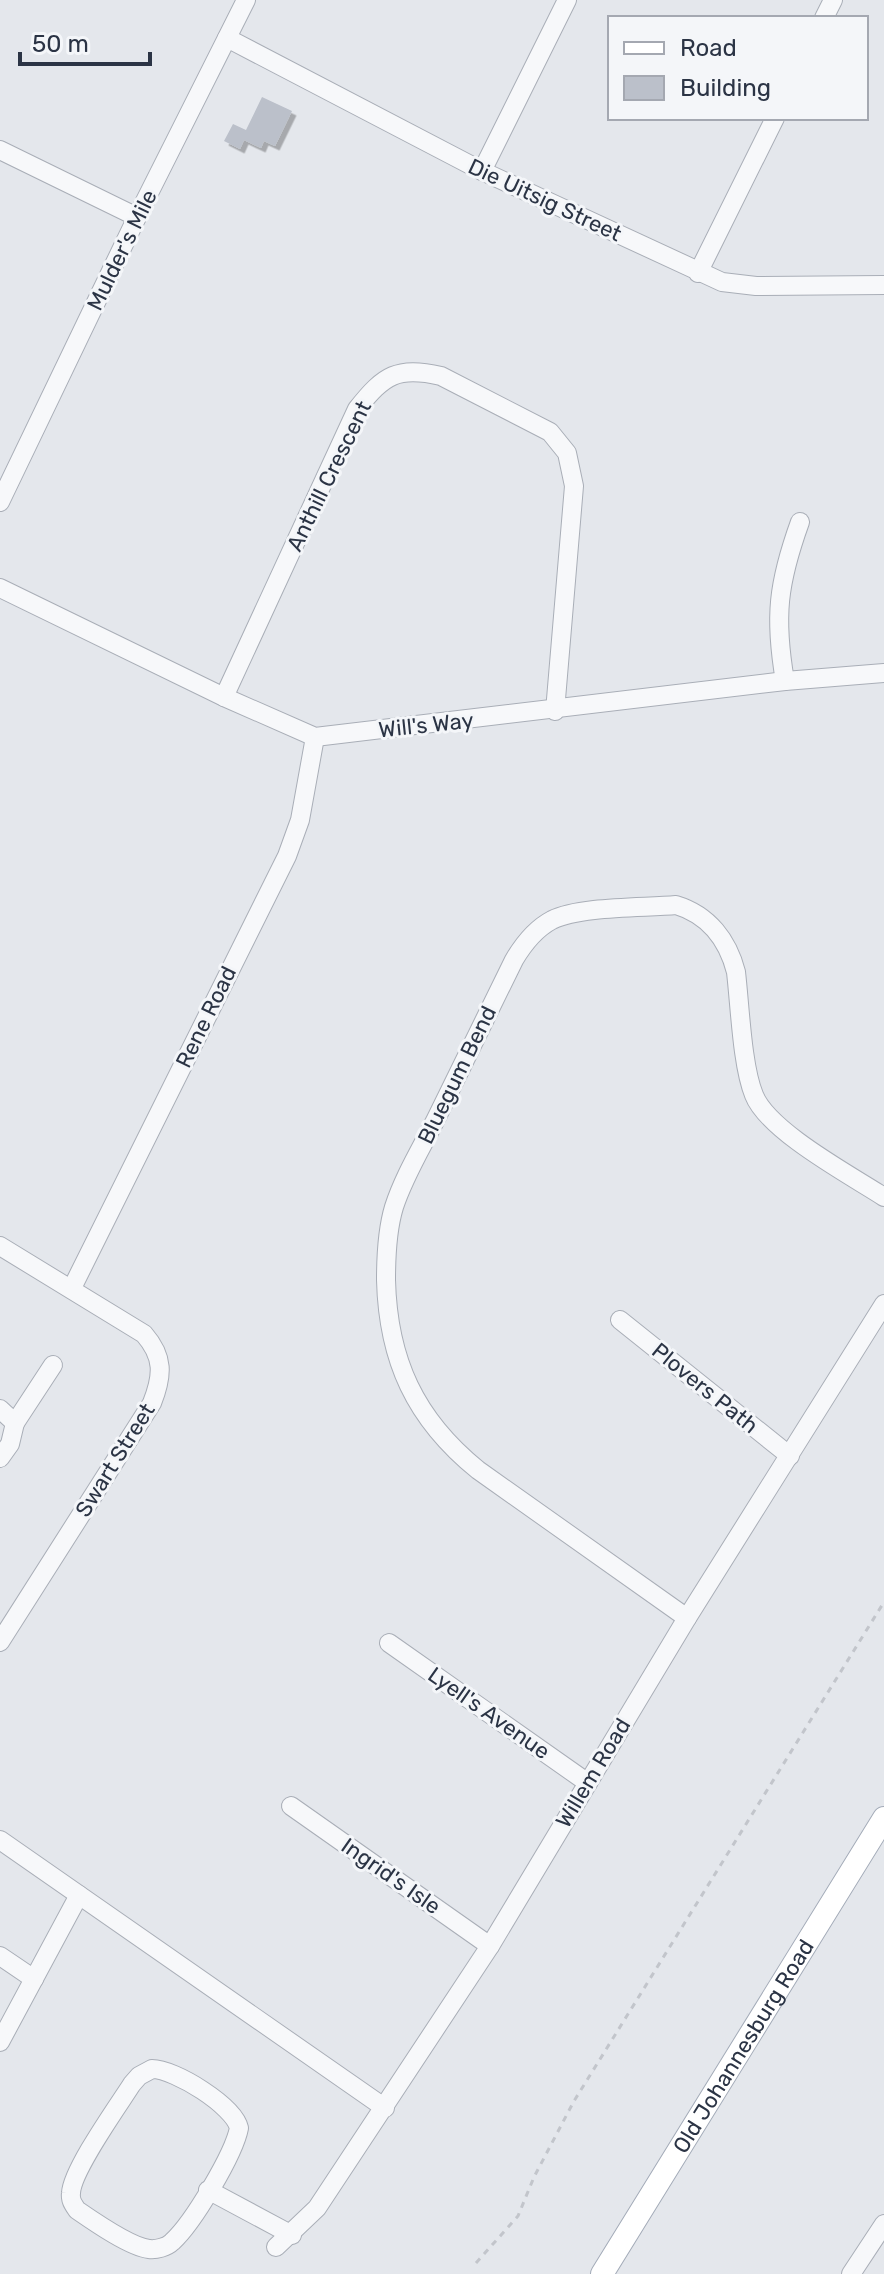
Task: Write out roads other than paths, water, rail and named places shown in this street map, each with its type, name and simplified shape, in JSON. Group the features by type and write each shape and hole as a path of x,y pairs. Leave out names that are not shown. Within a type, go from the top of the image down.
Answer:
{"main road":[{"name":"Old Johannesburg Road","path":"602,2274 884,1818"}],"street":[{"name":"Mulder's Mile","path":"0,502 246,0"},
{"path":"482,171 567,0"},
{"name":"Die Uitsig Street","path":"227,38 482,171 698,273 722,282 756,286 884,285"},
{"path":"698,273 774,120"},
{"path":"0,150 137,217"},
{"name":"Anthill Crescent","path":"224,697 357,409 378,383 392,376 415,372 441,376 550,432 567,453 574,486 555,711"},
{"path":"785,681 779,647 779,597 784,565 800,522"},
{"name":"Will's Way","path":"0,588 224,697 315,737 555,711 785,681 884,673"},
{"name":"Rene Road","path":"72,1288 287,856 300,820 315,737"},
{"name":"Bluegum Bend","path":"687,1618 478,1470 453,1449 430,1422 401,1370 387,1313 389,1232 403,1186 514,960 527,940 555,918 578,913 676,905 706,920 724,941 731,955 736,972 750,1083 760,1107 776,1124 884,1197"},
{"name":"Swart Street","path":"0,1246 144,1334 159,1355 158,1385 152,1403 0,1642"},
{"name":"Willem Road","path":"276,2247 317,2208 490,1946 687,1618 884,1304"},
{"name":"Plovers Path","path":"620,1320 790,1456"},
{"path":"0,1458 10,1444 15,1423 53,1365"},
{"path":"0,1409 15,1423"},
{"name":"Lyell's Avenue","path":"389,1643 588,1783"},
{"name":"Ingrid's Isle","path":"291,1806 490,1946"},
{"path":"0,1840 385,2108"},
{"path":"0,2042 79,1895"},
{"path":"0,1956 34,1979"},
{"path":"152,2069 165,2070 195,2087 232,2113 237,2120 239,2128 235,2142 208,2190 172,2242 164,2247 148,2249 77,2210 71,2200 79,2170 132,2084 152,2069"},
{"path":"208,2190 292,2235"},
{"path":"851,2274 884,2224"}]}
